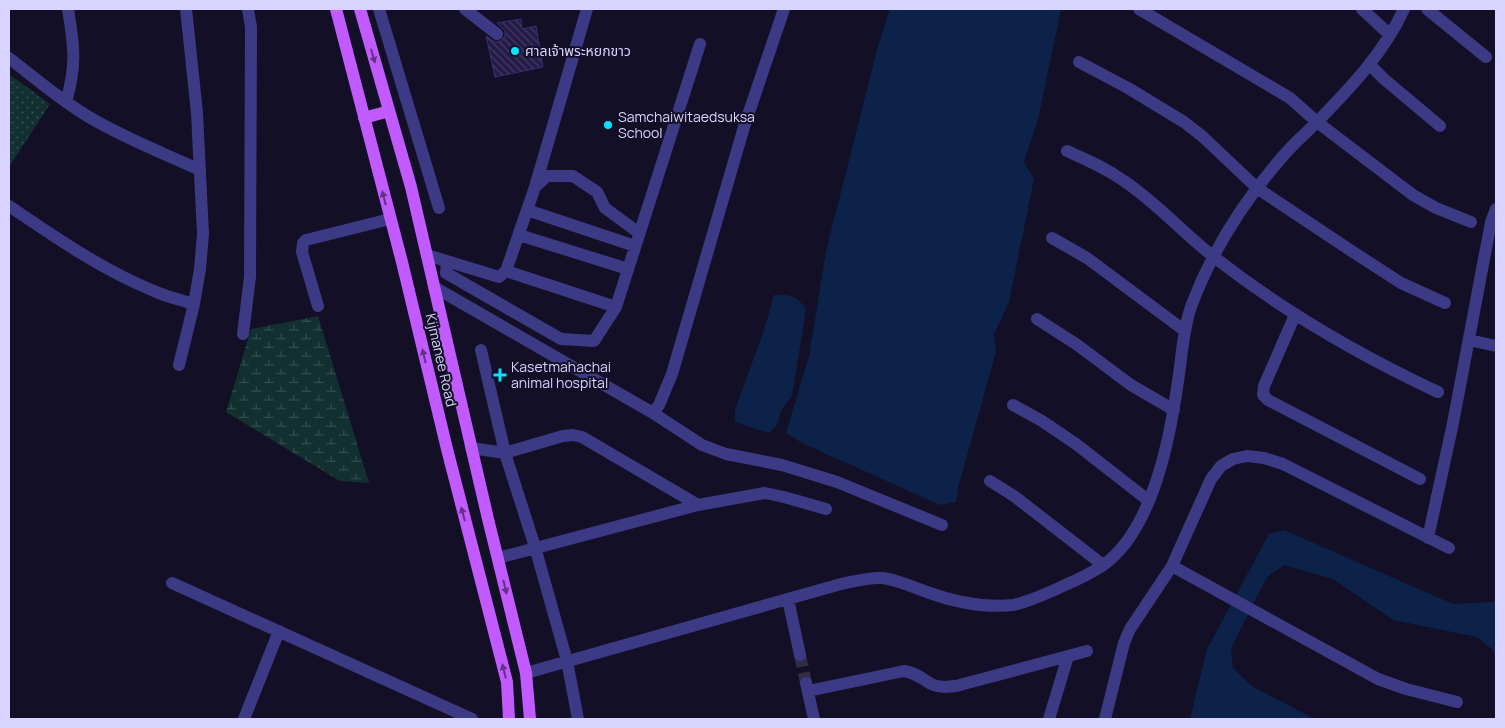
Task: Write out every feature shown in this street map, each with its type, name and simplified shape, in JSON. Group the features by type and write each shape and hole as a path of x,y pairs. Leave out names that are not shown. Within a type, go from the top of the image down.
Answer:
{"main road":[{"name":"Kijmanee Road","path":"336,9 402,262 446,449 507,682 509,719"},
{"name":"Kijmanee Road","path":"360,9 411,187 471,448 526,674 530,719"},
{"path":"364,118 389,111"}],"street":[{"path":"66,102 72,82 75,58 68,9"},
{"path":"179,365 194,304 203,234 197,113 186,9"},
{"path":"243,334 250,277 251,27 248,9"},
{"path":"379,9 439,208"},
{"path":"465,9 497,34"},
{"path":"428,262 446,268 499,277 506,271 535,187 586,9"},
{"path":"653,414 659,405 672,374 744,127 784,9"},
{"path":"1139,9 1274,87 1413,195 1436,208 1471,222"},
{"path":"1362,9 1390,35"},
{"path":"526,674 866,578 882,578 959,602 981,605 1015,605 1065,586 1103,565 1120,548 1139,524 1149,501 1174,410 1186,331 1192,306 1214,257 1236,217 1257,188 1285,153 1370,65 1390,35 1404,9"},
{"path":"1427,9 1486,57"},
{"path":"446,268 561,340 594,341 616,306 700,44"},
{"path":"9,58 66,102 88,116 116,132 200,170"},
{"path":"1079,62 1128,88 1184,122 1202,136 1257,188 1401,283 1445,303"},
{"path":"1370,65 1440,126"},
{"path":"1067,151 1102,167 1125,181 1148,198 1214,257 1296,315 1360,354 1438,392"},
{"path":"535,187 547,176 572,176 597,192 605,208 639,233"},
{"path":"9,206 120,276 156,292 194,304"},
{"path":"1428,538 1491,222 1496,209"},
{"path":"527,210 635,246"},
{"path":"318,306 302,252 303,243 306,240 390,219"},
{"path":"519,235 628,269"},
{"path":"1052,238 1087,258 1186,331"},
{"path":"506,271 616,306"},
{"path":"434,287 710,448 726,454 782,464 837,482 942,525"},
{"path":"1296,315 1264,386 1263,395 1268,400 1420,479"},
{"path":"1037,319 1076,344 1131,385 1174,410"},
{"path":"1469,340 1496,346"},
{"path":"481,350 505,453 535,547 567,661 578,719"},
{"path":"1013,405 1042,421 1076,444 1149,501"},
{"path":"471,448 505,453 563,436 573,435 582,437 698,504"},
{"path":"1105,719 1124,643 1130,629 1172,566 1211,479 1221,466 1233,459 1247,456 1264,458 1283,464 1449,548"},
{"path":"990,481 1014,496 1103,565"},
{"path":"498,558 698,504 764,493 826,509"},
{"path":"1172,566 1378,679 1406,689 1457,702"},
{"path":"172,583 472,719"},
{"path":"788,599 800,655"},
{"path":"244,719 279,631"},
{"path":"814,719 807,687 904,671 913,672 931,684 942,687 956,686 1088,651"},
{"path":"1049,719 1068,656"},
{"path":"504,719 509,719"}],"green space":[{"path":"9,74 50,104 9,167"},
{"path":"318,316 369,483 340,481 226,412 251,329"}],"water":[{"path":"890,9 1061,9 1038,120 1024,162 1034,179 1009,302 994,334 996,352 959,484 956,502 940,505 802,443 786,433 809,356 826,251 878,46"},
{"path":"774,295 793,297 806,309 792,396 782,409 776,426 769,433 735,422 735,410 764,330"},
{"path":"1284,530 1453,604 1493,602 1496,599 1496,661 1493,650 1477,637 1393,620 1333,579 1284,565 1267,577 1231,648 1233,668 1253,687 1315,719 1190,719 1207,649 1269,534"}],"building":[{"name":"ศาลเจ้าพระหยกขาว","path":"521,19 522,29 536,26 543,67 495,77 486,36 495,42 500,41 505,36 505,31 497,23"}],"tunnel":[{"path":"800,655 806,683"}],"place":[{"name":"ศาลเจ้าพระหยกขาว","path":"515,51"},
{"name":"Samchaiwitaedsuksa School","path":"608,125"},
{"name":"Kasetmahachai animal hospital","path":"500,375"}]}
